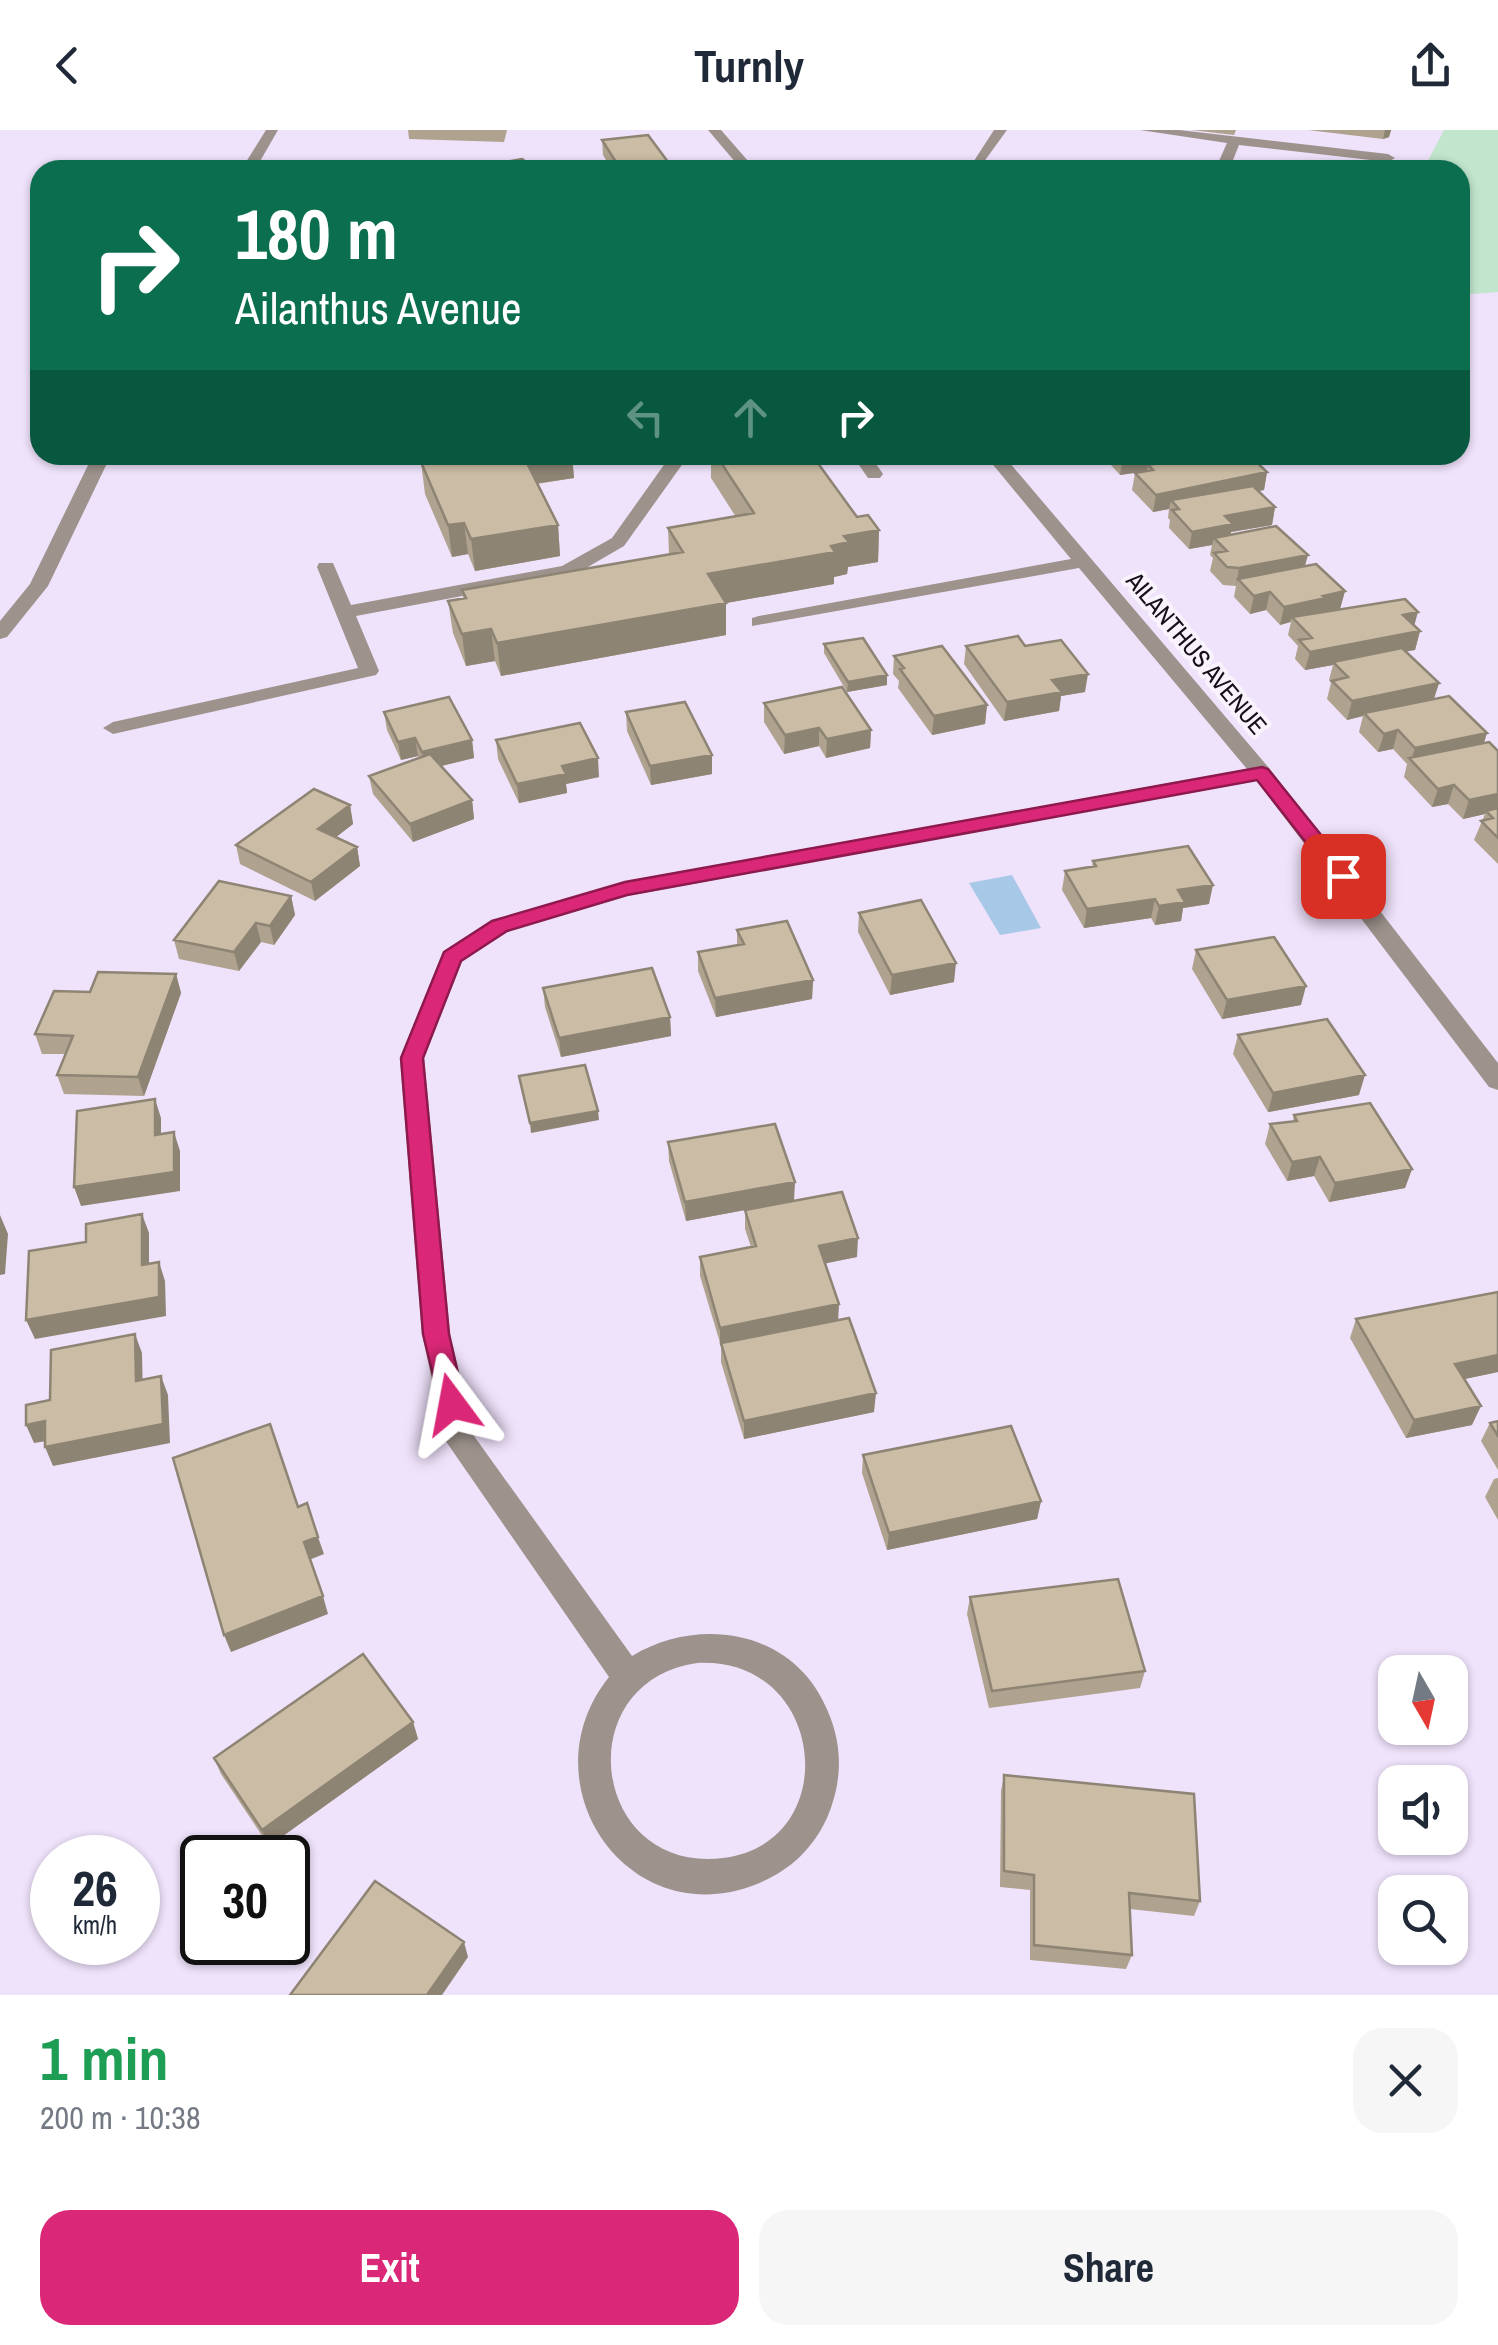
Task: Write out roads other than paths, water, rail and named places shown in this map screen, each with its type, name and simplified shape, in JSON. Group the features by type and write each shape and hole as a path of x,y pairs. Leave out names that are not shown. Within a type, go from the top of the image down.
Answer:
{"street":[{"path":"254,160 272,130"},
{"path":"714,130 741,160"},
{"path":"976,160 1001,130"},
{"path":"1146,130 1388,158"},
{"path":"1226,160 1234,141"},
{"path":"0,633 38,586 97,465"},
{"path":"345,612 567,570 618,542 673,465"},
{"path":"868,465 874,474"},
{"name":"AILANTHUS AVENUE","path":"1002,465 1262,773 1498,1081"},
{"path":"760,622 1084,562"},
{"path":"113,728 369,672 326,567"},
{"path":"629,1678 460,1440 436,1334 412,1058 452,957 500,926 625,889 1262,773"},
{"path":"695,1650 731,1651 768,1664 798,1687 818,1720 826,1756 821,1795 802,1830 770,1859 731,1873 688,1874 652,1864 621,1841 600,1811 590,1776 592,1739 606,1706 629,1678 660,1659 695,1650"}],"water":[{"path":"1012,875 1041,928 1000,935 969,883"}]}
